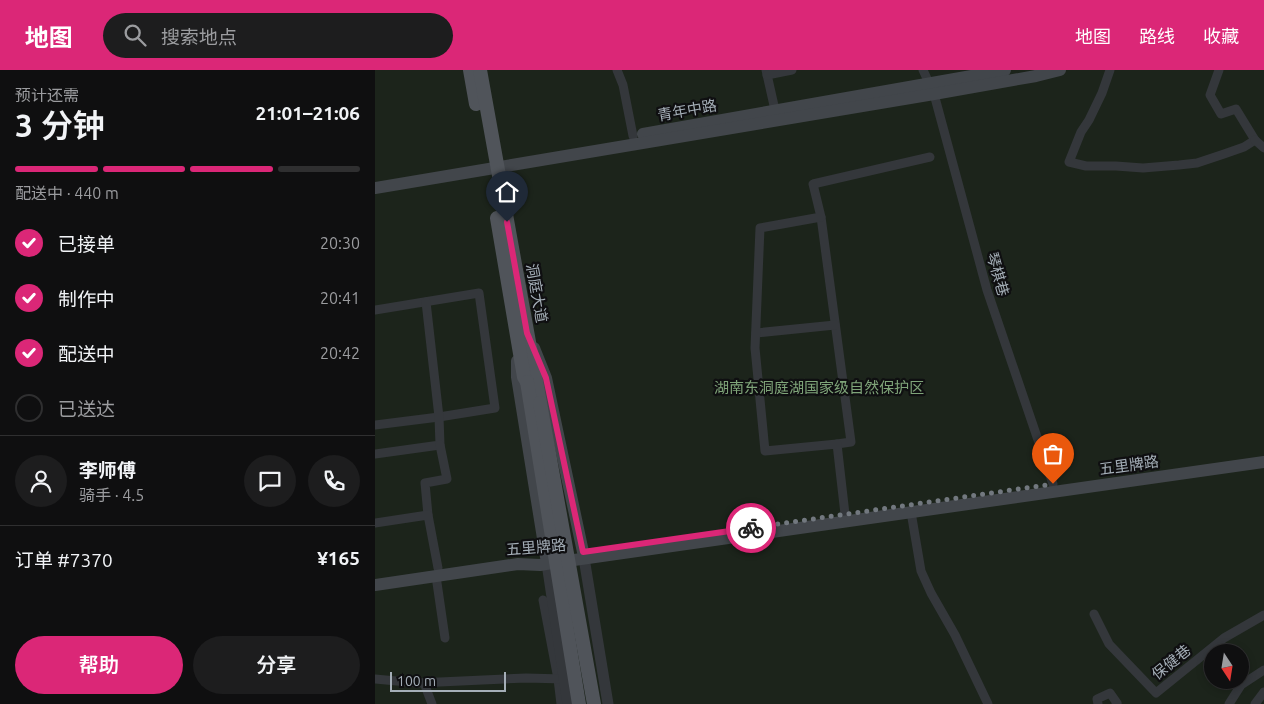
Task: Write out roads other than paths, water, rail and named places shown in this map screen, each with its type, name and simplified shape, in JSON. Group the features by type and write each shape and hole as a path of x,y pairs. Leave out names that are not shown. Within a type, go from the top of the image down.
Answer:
{"main road":[{"name":"洞庭大道","path":"470,70 493,164"},
{"name":"洞庭大道","path":"480,70 493,164 522,336 540,403 594,704"},
{"name":"青年中路","path":"375,182 493,164 931,89 1005,70"},
{"name":"青年中路","path":"493,164 775,110 1036,76 1060,70"},
{"path":"375,188 493,164"},
{"name":"洞庭大道","path":"522,336 524,377 527,382 579,704"},
{"path":"522,336 546,378 584,555"},
{"path":"522,336 517,378 545,560"},
{"name":"五里牌路","path":"584,555 845,514 1264,455"},
{"name":"五里牌路","path":"375,585 517,557 545,560 911,512 1264,462"},
{"name":"五里牌路","path":"375,578 519,564 540,565 545,560"}],"street":[{"path":"617,70 623,86 633,136"},
{"path":"775,110 767,72 792,70"},
{"name":"琴棋巷","path":"923,70 931,89 987,290 1053,484"},
{"path":"1110,70 1102,93 1081,132 1069,162 1086,166 1143,168 1197,163 1244,147 1255,140"},
{"path":"1219,70 1210,95 1221,114 1236,108 1255,140 1264,148"},
{"path":"821,217 760,228 755,348 765,451 851,442 821,217 813,184 930,157"},
{"path":"375,310 479,293 495,408 375,425"},
{"path":"426,302 439,417 440,445 447,479 425,483 445,638"},
{"path":"756,333 835,325"},
{"path":"837,444 845,514"},
{"path":"375,454 440,445"},
{"path":"911,512 921,571 988,704"},
{"path":"375,523 428,515"},
{"path":"584,555 608,704"},
{"path":"545,560 561,679 561,704"},
{"path":"543,600 568,704"},
{"name":"保健巷","path":"1094,614 1109,644 1156,692 1224,638 1264,615"},
{"path":"1229,704 1241,685 1264,670"},
{"path":"375,679 424,683 526,678 561,679"},
{"path":"424,683 432,704"},
{"path":"1255,704 1264,692"},
{"path":"1098,704 1097,699 1110,693 1116,704"}],"park label":[{"name":"湖南东洞庭湖国家级自然保护区","path":"819,387"}]}
